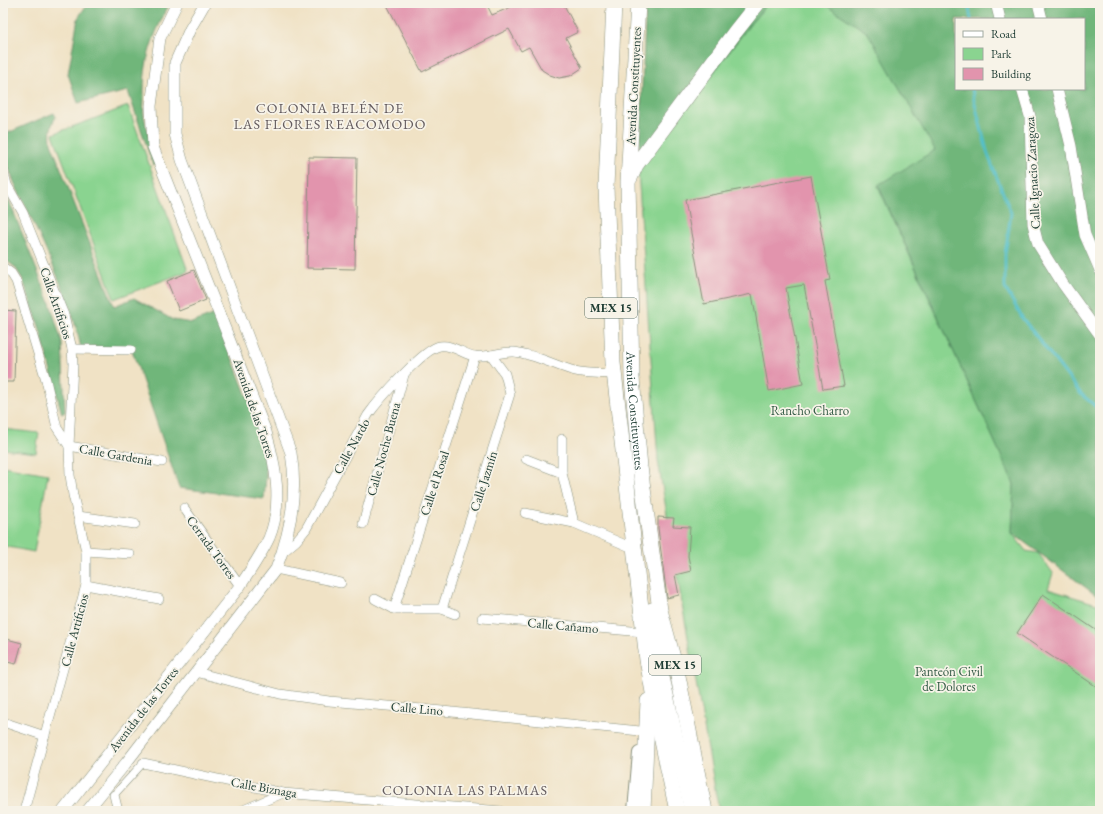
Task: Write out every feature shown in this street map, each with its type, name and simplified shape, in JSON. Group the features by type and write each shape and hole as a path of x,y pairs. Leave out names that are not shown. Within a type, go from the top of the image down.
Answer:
{"highway":[{"name":"Avenida Constituyentes","path":"614,3 606,187 614,374 647,660 677,811"},
{"name":"Avenida Constituyentes","path":"638,3 628,182 632,378 640,467 660,610 678,676 705,811"},
{"path":"628,182 636,165 758,3"},
{"path":"647,518 646,547 652,613 661,673 692,811"},
{"path":"643,811 649,713 647,660"}],"main road":[{"path":"634,811 640,731 649,713"}],"street":[{"name":"Avenida de las Torres","path":"63,811 240,586 262,552 269,537 274,520 277,499 273,455 266,432 153,147 151,106 160,38 177,3"},
{"name":"Avenida de las Torres","path":"87,811 276,569 283,552 287,536 294,494 294,471 290,453 182,160 175,134 175,63 190,28 206,3"},
{"path":"996,3 1000,18"},
{"path":"1038,3 1042,18"},
{"name":"Calle Ignacio Zaragoza","path":"1022,90 1030,116 1033,224 1038,244 1062,284 1100,335"},
{"path":"1057,90 1071,146 1084,235 1100,270"},
{"name":"Calle Artificios","path":"3,170 7,185 23,213 64,315 72,349 73,364 69,446 70,475 86,551 86,585 24,811"},
{"path":"3,267 11,273 16,281 46,380 57,428 69,446"},
{"path":"218,308 234,301"},
{"name":"Calle Nardo","path":"283,552 296,541 306,529 368,415 404,373 432,349 440,346 448,346 475,356"},
{"path":"72,349 131,350"},
{"path":"475,356 513,352 538,358 576,372 614,374"},
{"name":"Calle Jazmín","path":"442,609 510,394 505,374 492,355"},
{"name":"Calle el Rosal","path":"394,609 475,356"},
{"name":"Calle Noche Buena","path":"363,524 404,373"},
{"path":"562,439 562,473 574,523"},
{"name":"Calle Gardenia","path":"69,446 162,462"},
{"path":"526,459 562,473"},
{"name":"Cerrada Torres","path":"184,508 240,586"},
{"path":"525,513 574,523 635,548"},
{"path":"78,516 135,524"},
{"path":"86,551 130,554"},
{"path":"276,569 340,583"},
{"path":"86,585 159,599"},
{"path":"375,599 394,609 442,609 455,614"},
{"name":"Calle Cañamo","path":"482,618 643,632"},
{"path":"212,622 225,636"},
{"name":"Calle Lino","path":"196,672 280,694 329,701 640,731"},
{"path":"3,722 45,736"},
{"name":"Calle Biznaga","path":"114,795 143,763 283,793 501,811"},
{"path":"242,811 283,793"},
{"path":"114,795 118,811"}],"green space":[{"path":"88,3 170,3 150,48 144,84 144,116 158,163 153,165 128,91 78,103 68,74 78,18"},
{"path":"646,3 768,3 751,23 638,171"},
{"name":"Rancho Charro","path":"768,3 823,3 868,33 936,150 878,186 1014,484 1012,533 1026,551 1038,553 1053,573 1048,589 1100,605 1100,811 719,811 658,461 638,171 751,23"},
{"path":"823,3 1100,3 1100,598 1012,533 1014,484 878,185 935,150 868,33"},
{"path":"128,106 188,271 114,299 53,134"},
{"path":"54,113 56,117 51,129 51,143 114,306 134,298 173,320 192,323 215,314 258,425 265,452 266,477 264,499 179,488 132,350 81,348 66,296 12,176 5,156 3,135"},
{"path":"3,192 10,203 50,303 62,342 65,412 62,414 39,326 23,280 15,267 3,258"},
{"path":"3,429 39,433 36,453 3,449"},
{"path":"3,466 48,474 34,552 3,546"}],"building":[{"path":"386,3 486,3 492,15 511,7 509,3 563,3 578,32 566,38 582,68 570,76 559,78 550,75 542,70 529,47 521,51 509,29 422,72"},
{"path":"309,157 357,158 355,269 307,268"},
{"path":"811,176 830,280 825,281 844,386 823,389 804,285 786,288 803,384 769,391 752,294 704,304 685,200"},
{"path":"194,270 206,300 179,311 167,281"},
{"path":"3,310 16,311 14,382 3,382"},
{"path":"658,517 674,518 673,526 690,527 688,556 691,571 675,575 679,595 667,598 658,528"},
{"path":"1043,594 1100,633 1100,689 1017,633"},
{"path":"3,638 22,643 16,664 3,661"}],"waterway":[{"path":"968,3 971,18"},
{"path":"972,90 988,155 1011,213 1005,254 1005,288 1023,319 1081,394 1100,410"}],"district":[{"name":"COLONIA BELÉN DE LAS FLORES REACOMODO","path":"330,116"},
{"name":"COLONIA LAS PALMAS","path":"465,790"}],"park label":[{"name":"Panteón Civil de Dolores","path":"949,678"}]}
